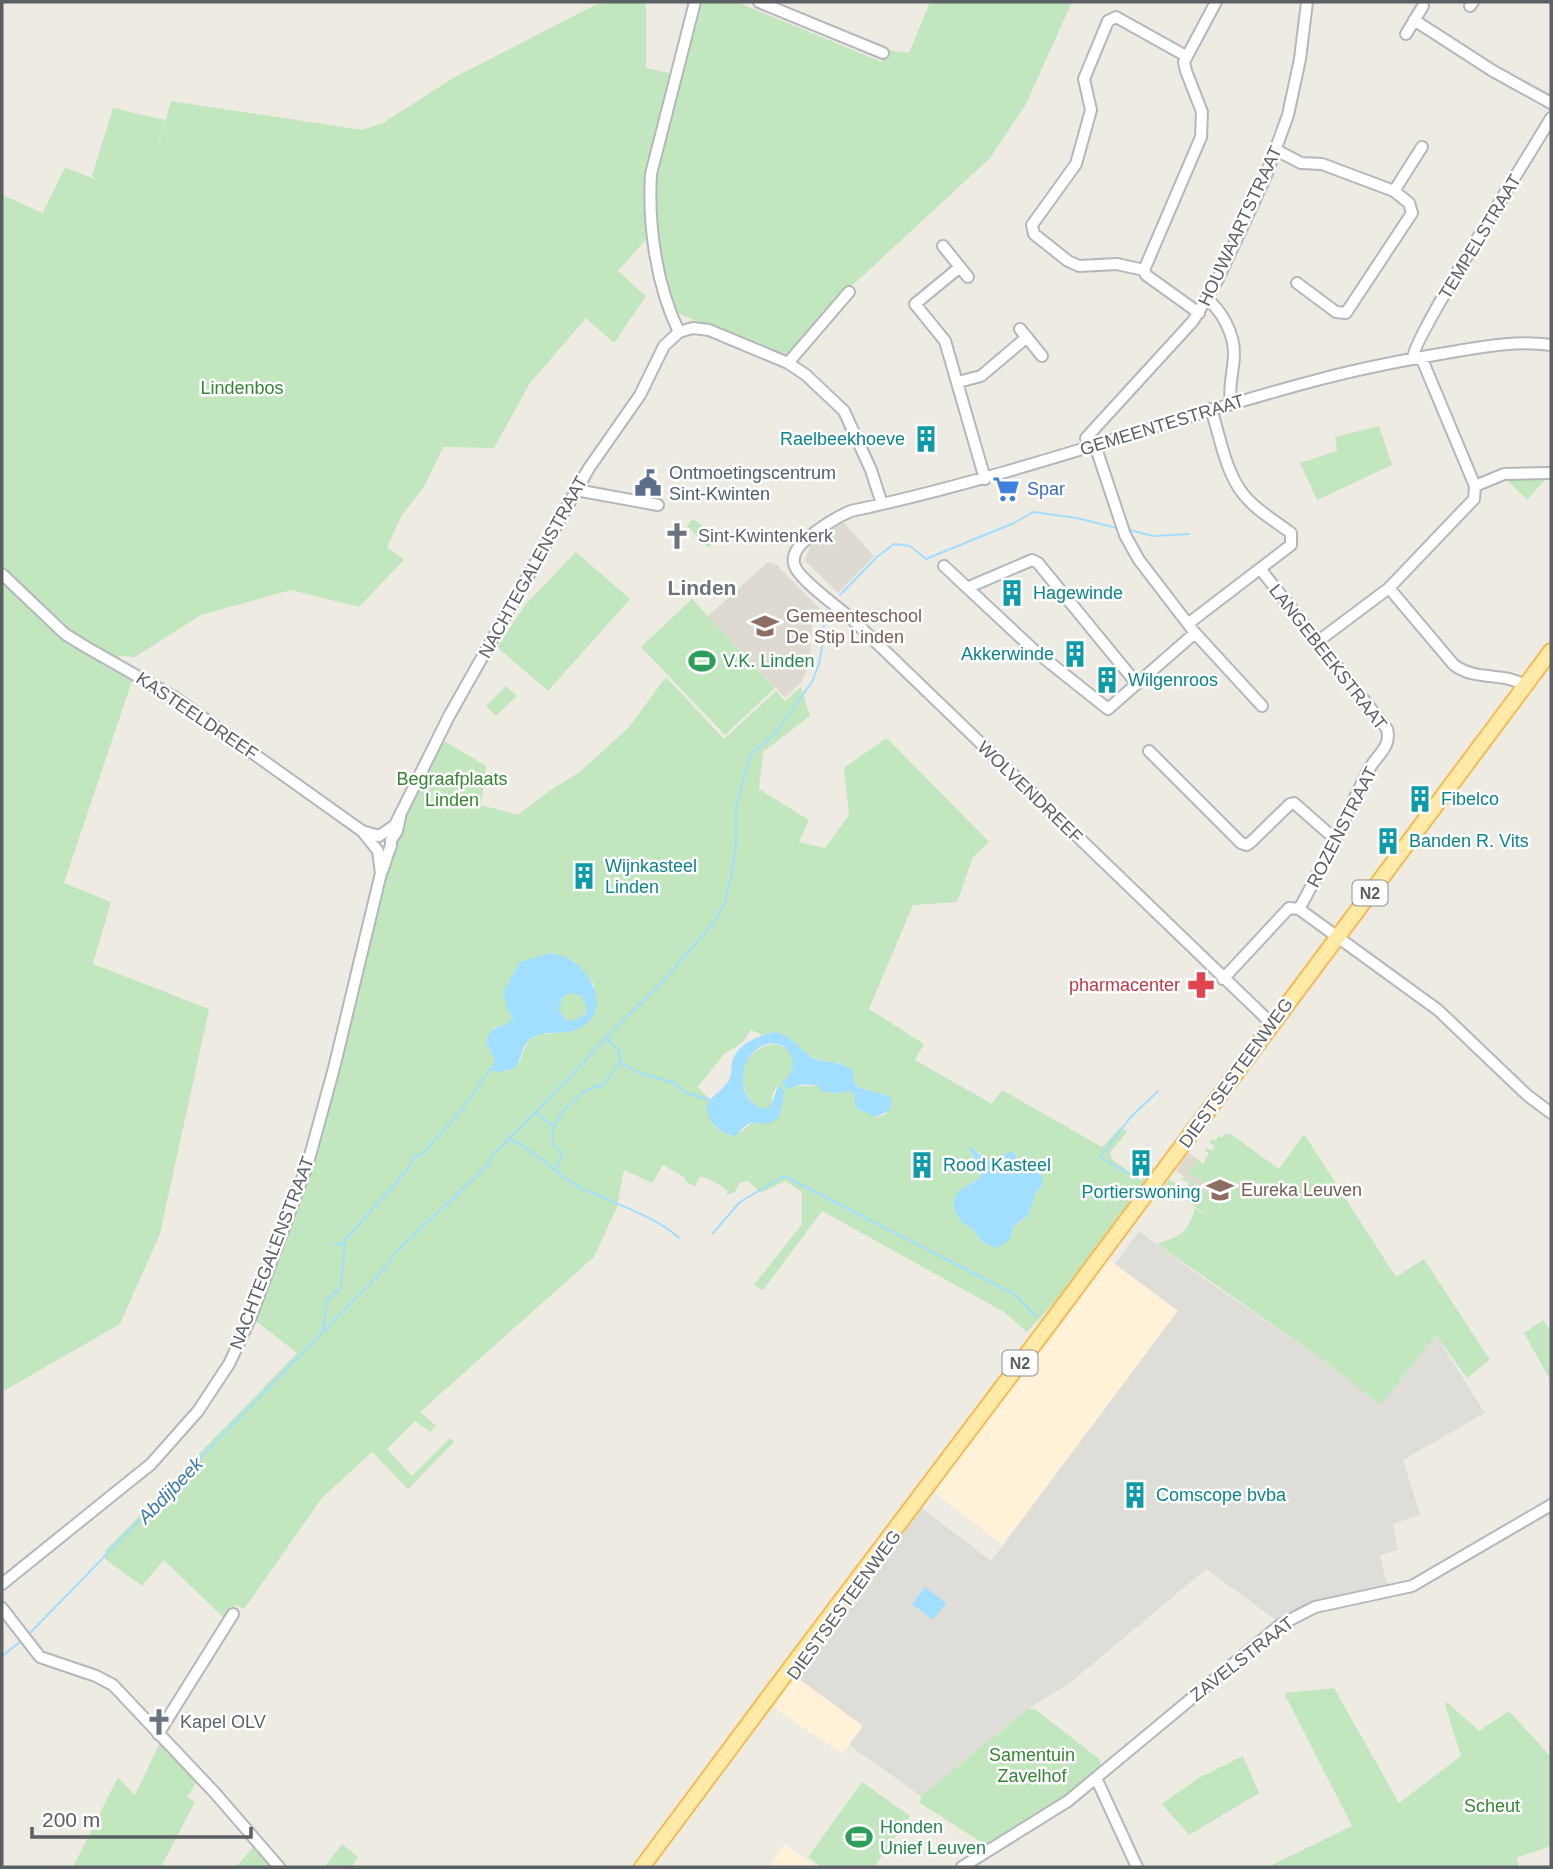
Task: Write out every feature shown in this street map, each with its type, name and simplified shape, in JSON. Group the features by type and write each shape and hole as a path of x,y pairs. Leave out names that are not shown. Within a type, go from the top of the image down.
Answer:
{"main road":[{"name":"DIESTSESTEENWEG","path":"642,1867 760,1710 790,1665 921,1495 1551,651"}],"street":[{"path":"695,2 651,174 650,203 654,242 666,299 679,332 693,328 709,330 788,363 806,375 844,411 871,470 882,504"},
{"path":"759,2 884,54"},
{"path":"1199,313 1146,275 1144,270 1201,137 1202,112 1185,71 1186,56 1216,2"},
{"name":"HOUWAARTSTRAAT","path":"1091,441 1107,418 1199,313 1207,299 1276,150 1295,89 1307,2"},
{"path":"1406,34 1423,6"},
{"path":"1144,270 1117,264 1079,266 1068,261 1034,234 1032,225 1076,164 1091,110 1084,79 1108,21 1116,17 1186,56"},
{"path":"1414,20 1493,71 1551,103"},
{"name":"TEMPELSTRAAT","path":"1417,358 1416,345 1551,118"},
{"path":"1394,191 1422,147"},
{"path":"1276,150 1301,163 1322,164 1394,191 1412,208 1412,213 1346,313 1336,312 1297,284"},
{"path":"943,246 968,277"},
{"path":"960,267 915,304 946,341 985,479"},
{"path":"788,363 849,292"},
{"path":"1207,299 1220,313 1232,340 1234,350 1231,403"},
{"name":"NACHTEGALENSTRAAT","path":"2,1584 159,1457 198,1411 229,1364 250,1319 308,1163 381,873 388,857 382,843 397,831 401,812 449,716 576,490 639,395 664,346 679,332"},
{"path":"958,382 981,376 1023,333 1042,356"},
{"name":"GEMEENTESTRAAT","path":"791,557 797,548 832,519 851,511 985,479 1091,441 1107,442 1231,403 1362,369 1496,345 1551,345"},
{"path":"1317,642 1389,588 1474,499 1475,486 1417,358"},
{"path":"944,566 1035,651 1108,709 1137,684 1192,628 1291,545 1291,533 1253,505 1242,493 1229,468 1211,409"},
{"path":"1107,418 1104,430 1107,442"},
{"path":"1091,441 1125,535 1139,560 1192,628 1262,706"},
{"path":"1475,486 1504,474 1551,474"},
{"path":"576,490 659,505"},
{"name":"WOLVENDREEF","path":"791,557 797,571 813,587 856,622 1272,1024"},
{"path":"969,587 1032,560 1038,563 1137,684"},
{"name":"LANGEBEEKSTRAAT","path":"1261,570 1387,729 1390,737 1388,746"},
{"name":"KASTEELDREEF","path":"2,574 65,634 174,697 382,843"},
{"path":"1389,588 1454,665 1464,673 1517,681 1525,686"},
{"name":"ROZENSTRAAT","path":"1299,909 1370,767 1388,746"},
{"path":"1149,751 1241,843 1247,845 1251,842 1294,803 1335,839"},
{"path":"1223,979 1289,908 1299,909 1437,1010 1527,1095 1551,1113"},
{"name":"ZAVELSTRAAT","path":"962,1867 1068,1801 1272,1632 1295,1616 1341,1600 1412,1586 1551,1506"},
{"path":"2,1608 40,1657 105,1679 215,1793 279,1867"},
{"path":"158,1734 233,1614"},
{"path":"1096,1778 1137,1867"}],"shaded area":[{"path":"843,522 874,556 838,593 805,561 811,543"},
{"name":"Gemeenteschool De Stip Linden","path":"768,562 777,565 820,609 813,618 809,666 801,683 785,698 708,616"},
{"name":"Eureka Leuven","path":"1188,1152 1260,1207 1250,1222 1176,1171"},
{"path":"1139,1231 1315,1354 1381,1405 1436,1335 1485,1413 1403,1460 1420,1515 1393,1524 1398,1550 1380,1555 1389,1592 1279,1622 1206,1569 1071,1682 1029,1708 921,1796 849,1745 863,1726 795,1676 919,1506 991,1561 1178,1311 1115,1264"},
{"path":"1109,1260 1178,1311 1003,1545 931,1490 1098,1268"},
{"path":"795,1676 863,1726 843,1754 773,1707"},
{"path":"785,1844 817,1867 768,1867"}],"green space":[{"name":"Lindenbos","path":"646,2 646,68 673,74 652,160 648,237 618,271 646,296 614,343 586,318 530,383 494,448 443,447 424,487 402,515 387,547 404,560 359,607 291,590 201,615 135,657 119,656 125,670 133,678 64,883 111,902 93,964 209,1009 160,1234 120,1324 2,1392 2,195 43,213 65,167 97,180 92,176 113,108 165,120 157,150 171,101 362,130 383,123 453,78 597,4"},
{"path":"701,2 737,2 882,62 888,50 909,53 930,2 1072,2 1026,104 990,158 840,297 786,359 678,313 670,302 653,207 658,158"},
{"path":"1379,426 1392,465 1317,500 1300,463 1337,451 1335,437"},
{"path":"1505,478 1546,479 1527,500"},
{"path":"692,519 714,539 710,548 687,526"},
{"path":"576,552 630,599 548,691 497,647 525,605"},
{"name":"V.K. Linden","path":"692,599 775,688 725,735 641,647"},
{"name":"Begraafplaats Linden","path":"666,677 724,739 776,691 785,701 801,687 810,716 763,752 759,789 809,820 799,842 825,848 849,815 844,768 885,739 889,740 989,842 973,857 957,902 913,905 869,1009 924,1044 915,1060 992,1104 1002,1090 1102,1147 1121,1127 1127,1132 1110,1153 1112,1159 1141,1181 1151,1165 1155,1169 1073,1282 1027,1332 1004,1312 822,1211 763,1290 754,1285 802,1224 802,1192 785,1181 761,1193 748,1181 740,1183 735,1192 727,1195 727,1190 713,1181 700,1176 695,1186 663,1165 652,1183 624,1170 617,1207 594,1257 420,1412 436,1426 430,1432 415,1421 387,1449 412,1476 450,1438 454,1442 408,1489 372,1452 322,1498 244,1609 236,1605 226,1620 164,1560 142,1586 105,1559 105,1551 297,1353 256,1321 292,1222 339,1065 392,847 442,742 486,766 481,805 518,815 581,771 629,727","holes":["549,953 575,962 594,984 585,1024 570,1031 537,1035 528,1042 520,1062 490,1069 495,1060 494,1028 507,1024 513,1018 507,1008 508,986 520,963","751,1030 762,1035 775,1032 814,1058 837,1062 852,1070 857,1086 890,1097 888,1111 875,1117 856,1101 854,1094 849,1091 831,1093 818,1086 794,1086 787,1078 793,1068 791,1053 785,1047 768,1045 758,1049 749,1058 743,1067 742,1080 750,1099 763,1109 771,1105 773,1093 779,1084 785,1092 775,1121 752,1123 741,1132 716,1128 708,1107 710,1100 698,1087 724,1054 743,1042","968,1149 980,1153 993,1164 1012,1151 1021,1162 1041,1174 1042,1186 1036,1192 1023,1220 1013,1227 1010,1239 999,1247 989,1246 976,1235 967,1207 963,1189 980,1178 981,1169"]},
{"path":"506,686 517,696 496,716 486,706"},
{"path":"573,993 583,997 587,1007 583,1017 573,1021 563,1017 559,1007 563,997"},
{"path":"1225,1134 1231,1134 1279,1169 1304,1134 1396,1277 1424,1259 1490,1360 1467,1378 1436,1335 1381,1405 1315,1354 1157,1244 1182,1232 1195,1208 1212,1218 1165,1186 1169,1180 1185,1189 1189,1184 1182,1179 1184,1177 1222,1202 1229,1190 1222,1185 1215,1194 1206,1188 1207,1184 1188,1173 1198,1160 1203,1164 1209,1153 1205,1151 1207,1148 1211,1151 1215,1146 1210,1143 1211,1139 1215,1141"},
{"path":"1543,1320 1551,1331 1551,1381 1524,1333"},
{"name":"Scheut","path":"1334,1688 1399,1803 1461,1756 1445,1705 1447,1702 1479,1731 1509,1711 1551,1757 1551,1846 1517,1858 1519,1867 1268,1867 1352,1826 1284,1693"},
{"name":"Samentuin Zavelhof","path":"1029,1708 1036,1710 1098,1758 1103,1768 1064,1798 987,1846 920,1803 921,1796"},
{"path":"160,1743 198,1780 187,1797 195,1802 161,1867 73,1867 118,1777 135,1795"},
{"path":"1243,1756 1259,1793 1189,1835 1162,1804 1197,1779"},
{"name":"Honden Unief Leuven","path":"862,1782 910,1816 874,1867 822,1867 808,1857"},
{"path":"342,1844 358,1857 351,1867 329,1867 326,1865"},
{"path":"255,1845 271,1864 268,1867 236,1867"}],"water":[{"path":"549,953 571,960 582,969 593,985 596,994 595,1011 585,1025 575,1030 533,1037 526,1044 514,1069 497,1072 490,1069 495,1060 486,1042 492,1031 513,1018 503,992 520,962","holes":["569,993 582,996 587,1008 585,1015 573,1021 566,1020 559,1010 563,997"]},
{"path":"775,1032 791,1040 813,1058 836,1062 852,1070 857,1086 890,1097 892,1103 889,1111 875,1117 856,1108 854,1094 849,1091 823,1092 818,1086 807,1085 788,1090 782,1082 792,1069 791,1055 784,1046 771,1044 759,1047 751,1055 743,1079 751,1102 763,1109 771,1105 779,1084 785,1092 778,1117 769,1123 748,1124 735,1136 724,1133 710,1120 709,1102 729,1081 732,1062 739,1050 749,1041"},
{"path":"968,1148 993,1164 1012,1151 1021,1162 1042,1176 1042,1186 1036,1192 1028,1215 1013,1227 1010,1239 995,1248 981,1241 973,1229 962,1223 954,1209 958,1192 980,1178 981,1169"},
{"path":"925,1587 946,1603 933,1620 912,1604"}],"waterway":[{"path":"840,595 877,557 894,544 910,546 926,559 1014,523 1033,512 1077,518 1117,528"},
{"path":"1130,530 1153,536 1189,534"},
{"path":"29,1634 386,1267 396,1252 489,1164 492,1156 661,984 713,923 725,903 732,872 736,843 736,807 749,760 775,733 812,682 823,642 824,613"},
{"path":"606,1038 619,1050 620,1062 637,1072 675,1083 684,1092 710,1100"},
{"path":"556,1169 562,1153 554,1145 552,1137 554,1126 563,1111 585,1091 604,1084 620,1063"},
{"path":"323,1330 327,1301 341,1287 345,1240 401,1177 413,1157 421,1155 462,1110 490,1069"},
{"path":"1138,1179 1100,1157 1130,1118 1158,1091"},
{"path":"536,1112 553,1126"},
{"path":"509,1139 528,1149 581,1188 645,1216 679,1238"},
{"path":"713,1233 740,1202 784,1176 1014,1294 1037,1317"},
{"path":"335,1245 344,1243"},
{"name":"Abdijbeek","path":"2,1656 20,1642"}],"place":[{"name":"Raelbeekhoeve","path":"926,439"},
{"name":"Ontmoetingscentrum Sint-Kwinten","path":"648,483"},
{"name":"Spar","path":"1006,489"},
{"name":"Sint-Kwintenkerk","path":"677,536"},
{"name":"Hagewinde","path":"1012,593"},
{"name":"Gemeenteschool De Stip Linden","path":"765,626"},
{"name":"Akkerwinde","path":"1075,654"},
{"name":"V.K. Linden","path":"702,661"},
{"name":"Wilgenroos","path":"1107,680"},
{"name":"Fibelco","path":"1420,799"},
{"name":"Banden R. Vits","path":"1388,841"},
{"name":"Wijnkasteel Linden","path":"584,876"},
{"name":"pharmacenter","path":"1201,985"},
{"name":"Portierswoning","path":"1141,1163"},
{"name":"Rood Kasteel","path":"922,1165"},
{"name":"Eureka Leuven","path":"1220,1190"},
{"name":"Comscope bvba","path":"1135,1495"},
{"name":"Kapel OLV","path":"159,1722"},
{"name":"Honden Unief Leuven","path":"859,1837"}],"district":[{"name":"Linden","path":"702,588"}]}
